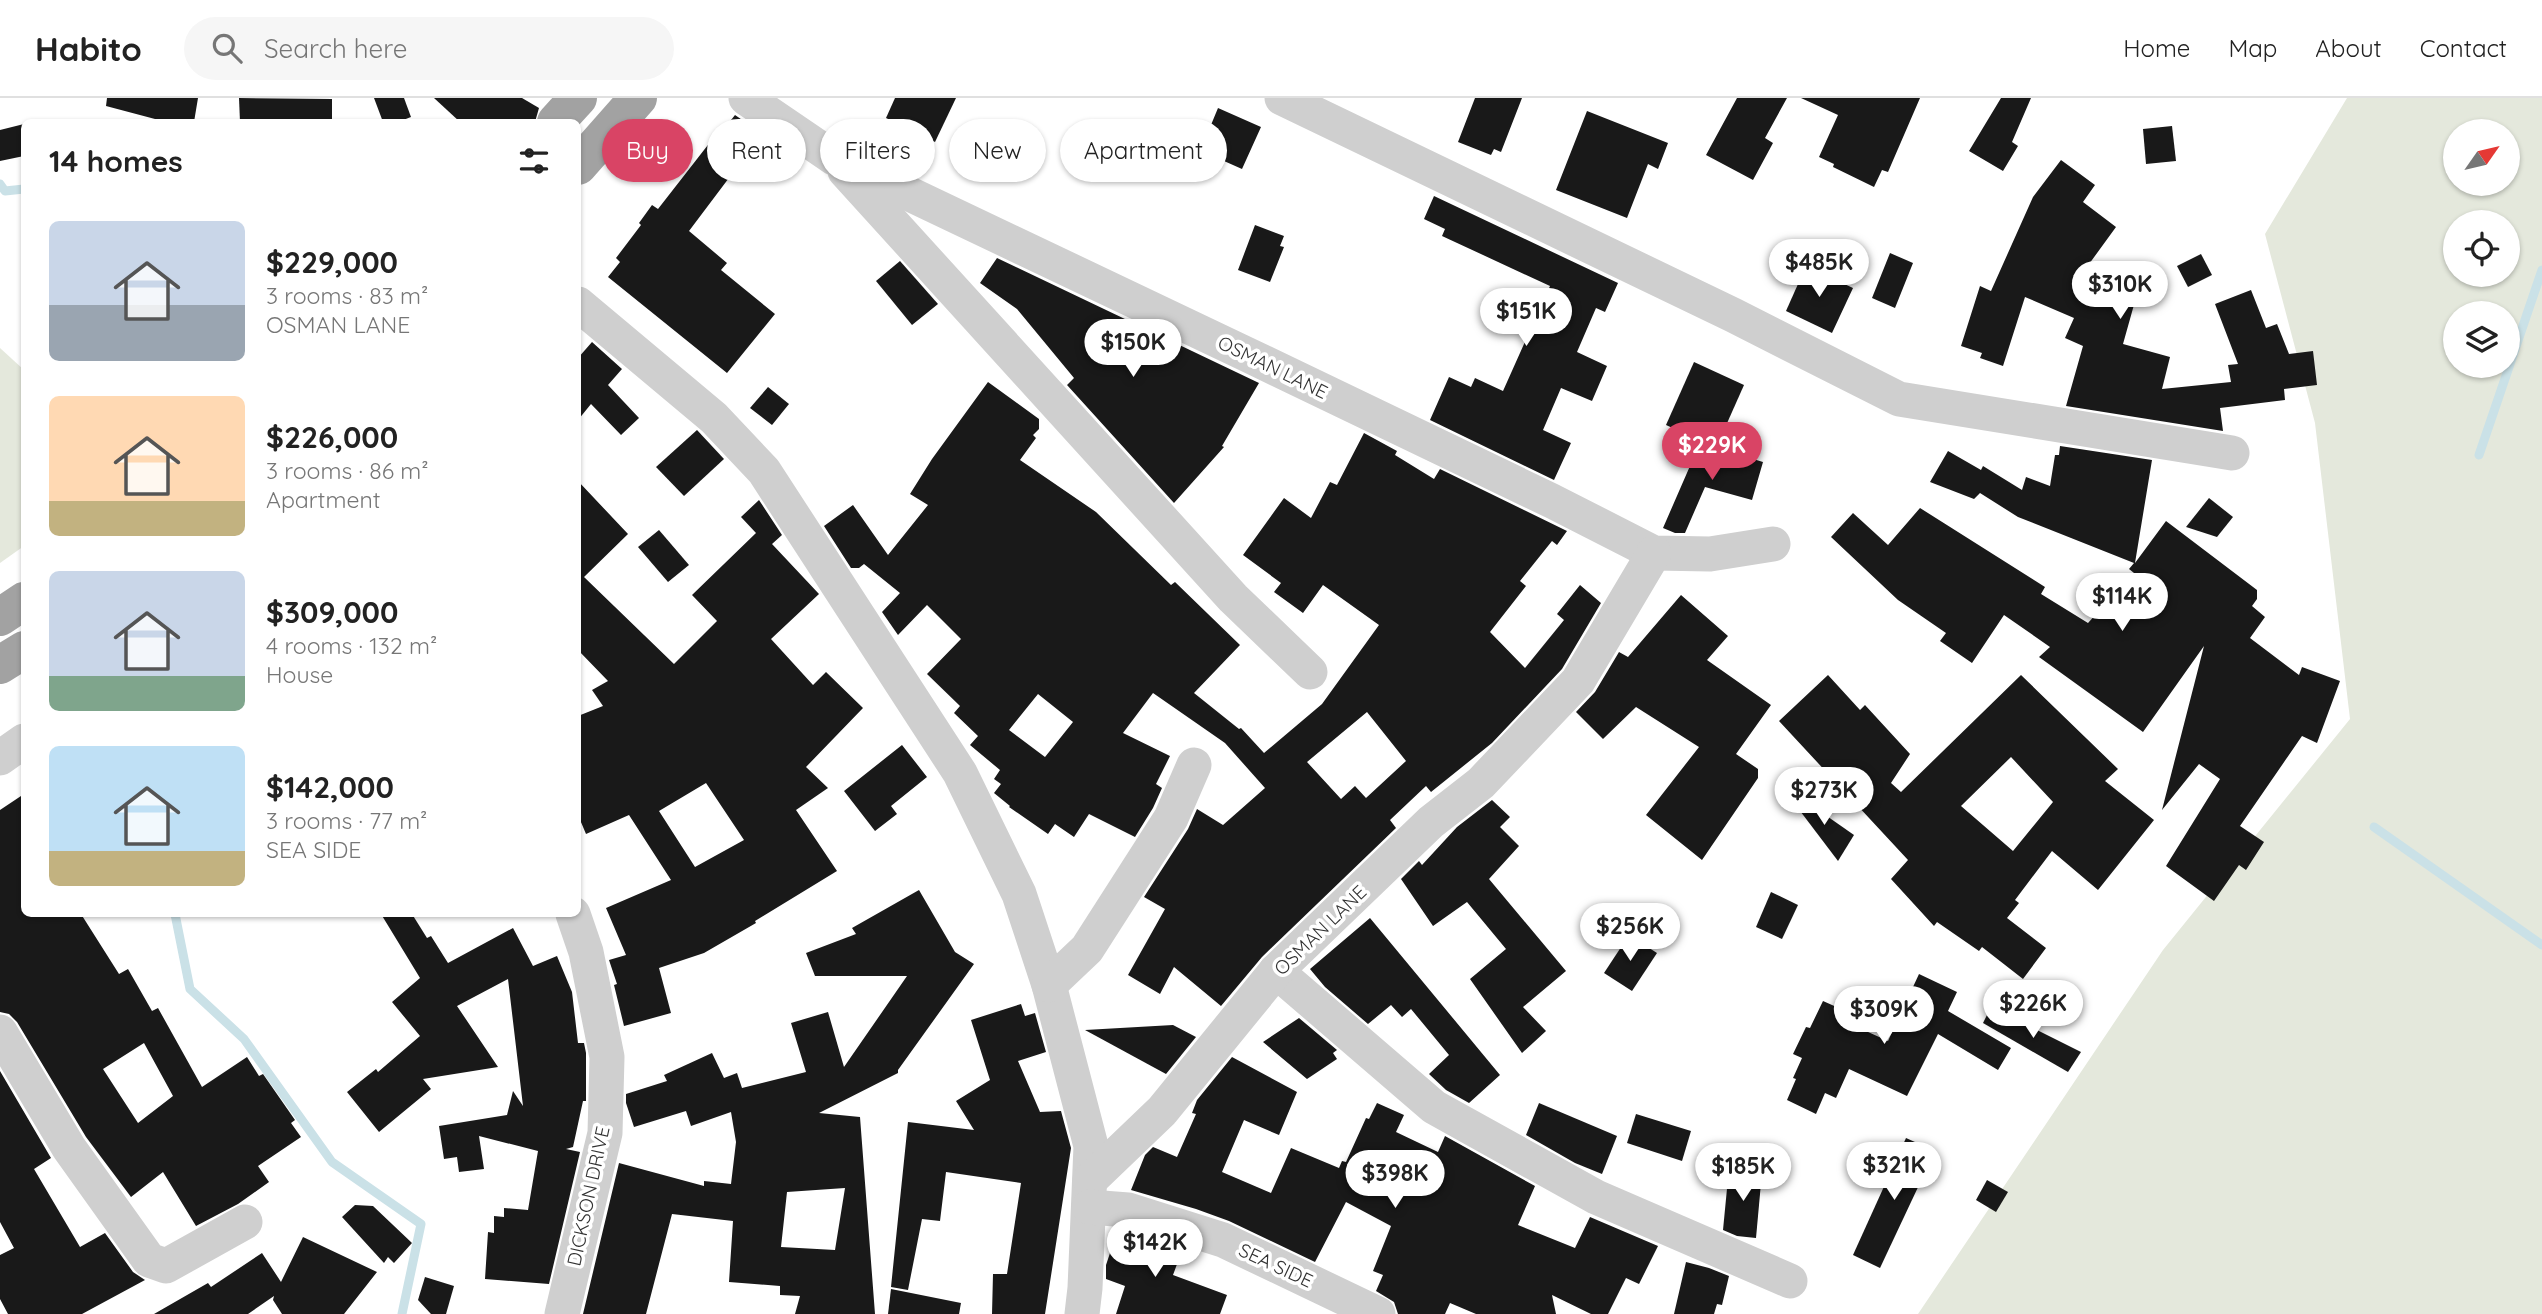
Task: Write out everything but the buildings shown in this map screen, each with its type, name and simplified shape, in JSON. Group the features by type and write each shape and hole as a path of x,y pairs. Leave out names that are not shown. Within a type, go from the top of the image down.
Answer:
{"highway":[{"path":"559,119 578,98"},
{"path":"581,163 638,98"},
{"path":"0,617 21,603"},
{"path":"0,665 21,652"}],"street":[{"name":"OSMAN LANE","path":"746,98 820,148"},
{"path":"1282,98 1733,315 1899,399 2232,453"},
{"path":"856,182 1233,598 1310,672"},
{"name":"OSMAN LANE","path":"884,182 1552,501 1654,553 1710,554 1773,544"},
{"path":"581,307 714,418 764,471 960,773 1018,894 1049,985 1091,1146 1082,1314"},
{"name":"OSMAN LANE","path":"1089,1194 1162,1111 1276,971 1431,822 1481,783 1578,681 1654,553"},
{"path":"0,758 21,743"},
{"path":"1049,985 1087,949 1171,818 1194,765"},
{"name":"DICKSON DRIVE","path":"562,1314 605,1133 607,1057 586,952 574,917"},
{"path":"1276,971 1434,1107 1596,1197 1790,1281"},
{"path":"0,1032 69,1148 149,1260 166,1266 245,1222"},
{"name":"SEA SIDE","path":"1089,1194 1128,1210 1223,1240 1378,1314"}],"shaded area":[{"path":"2347,98 2542,98 2542,1314 1918,1314 2163,950 2350,719 2315,423 2265,234"},
{"path":"0,348 21,367 21,548 0,563"}],"waterway":[{"path":"0,184 5,191 21,189"},
{"path":"2479,455 2542,270"},
{"path":"2374,827 2542,945"},
{"path":"176,917 190,989 244,1039 332,1162 421,1224 402,1314"}]}
